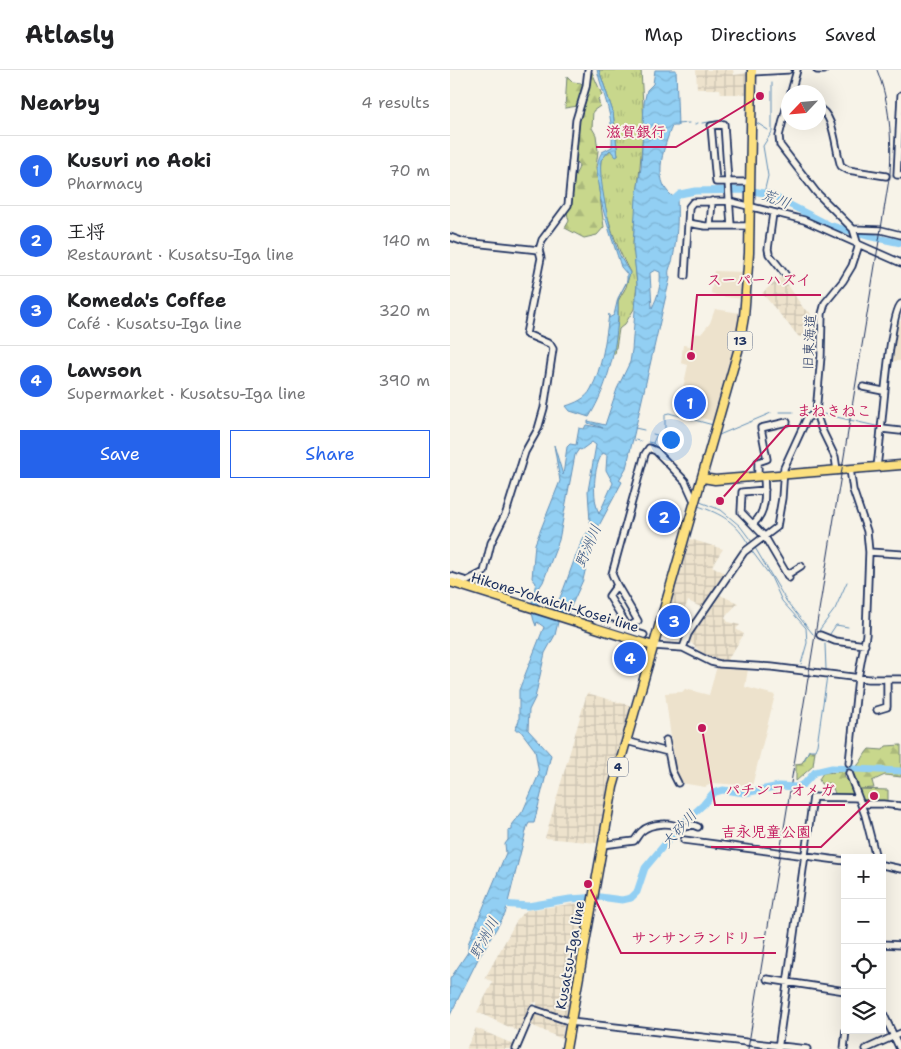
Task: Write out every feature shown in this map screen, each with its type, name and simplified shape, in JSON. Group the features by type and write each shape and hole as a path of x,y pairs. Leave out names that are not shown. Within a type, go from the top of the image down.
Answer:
{"main road":[{"name":"13","path":"703,478 738,351 748,281 752,71"},
{"path":"703,478 784,475 901,464"},
{"name":"Kusatsu-Iga line","path":"566,1049 613,787 703,478"},
{"name":"Hikone-Yokaichi-Kosei line","path":"450,577 594,623 626,631 653,646"}],"street":[{"path":"450,577 467,581 484,572 491,543 506,513 525,452 538,429 544,408 552,349 550,344 526,334 541,258 539,250 548,230 568,205 576,120 586,87 588,70"},
{"path":"752,71 788,70"},
{"path":"793,85 797,70"},
{"path":"817,70 824,70"},
{"path":"901,95 897,174 901,177"},
{"path":"826,113 830,119 841,166 848,170 886,176"},
{"path":"731,226 728,200 728,184 724,124 711,126 716,182 728,184 750,185"},
{"path":"781,129 779,136 780,145 816,192 853,229 857,242"},
{"path":"893,177 901,177"},
{"path":"685,276 689,207 693,202 728,200 750,202 773,213 804,220 901,263"},
{"path":"710,226 712,201"},
{"path":"773,213 768,249 769,254 785,274"},
{"path":"688,223 710,226 750,226"},
{"path":"853,229 881,230 901,235"},
{"path":"450,237 464,242 539,250"},
{"name":"旧東海道","path":"837,470 835,457 816,413 823,308 849,272 855,258 857,242"},
{"path":"877,466 882,429 883,391 895,329 894,316 901,304"},
{"path":"862,387 883,391"},
{"path":"802,412 807,418"},
{"path":"683,648 688,634 744,552 774,530 778,523 784,468 807,418 816,413"},
{"path":"754,523 760,518 765,498 765,490 758,462 767,459 761,428 787,422"},
{"path":"882,429 900,431"},
{"path":"626,631 638,621 612,574 645,454 649,448 656,451 685,481 696,503"},
{"path":"849,763 858,678 865,645 869,552 866,531 853,490 850,469"},
{"path":"765,490 742,492 741,512 754,523 765,537 788,576 801,566"},
{"path":"869,552 888,555 894,552 901,554"},
{"path":"617,585 611,590 609,596 626,631"},
{"path":"626,631 644,635"},
{"path":"820,635 835,641 865,645"},
{"path":"653,646 683,648 710,662 720,664 772,667 858,678 901,679"},
{"path":"877,710 887,707 886,678"},
{"path":"666,740 672,771 678,784"},
{"path":"626,741 668,752"},
{"path":"849,773 860,801 875,854"},
{"path":"778,1047 813,797 831,798 842,796 860,801 901,806"},
{"path":"602,846 634,840 642,830 657,826 672,824 679,828 693,825 698,827"},
{"path":"684,840 841,860"},
{"path":"886,866 901,869"},
{"path":"886,944 901,946"},
{"path":"766,979 841,989"},
{"path":"516,1049 532,1009 571,1022 807,1049"},
{"path":"886,1019 900,1049"},
{"path":"866,1049 901,1033"},
{"path":"844,1049 846,1034"}],"shaded area":[{"path":"696,70 733,70 734,75 747,73 747,94 721,94 720,89 697,89"},
{"path":"714,271 745,272 743,299 718,296 711,293"},
{"path":"782,276 804,309 810,312 811,318 805,321 805,327 809,331 819,332 819,336 799,337 762,293"},
{"path":"715,309 740,313 728,377 716,422 678,411 688,365 681,363 683,345 690,346 692,333 701,334 710,323"},
{"path":"896,321 901,321 901,361 893,361"},
{"path":"687,538 723,549 712,566 727,574 705,609 688,601 680,619 669,614 668,607"},
{"path":"720,595 738,603 725,617 728,622 740,625 736,629 744,634 727,661 706,657 688,640 690,634"},
{"path":"717,666 748,669 745,687 775,695 752,786 713,783 705,787 681,783 675,767 665,693 682,692 685,689 709,695"},
{"path":"587,693 632,706 607,793 597,843 545,838"},
{"path":"587,902 568,1019 537,1010 537,1002 532,1003 520,1032 477,1012 493,982 485,978 518,918 527,910"},
{"path":"539,1014 564,1021 562,1039 529,1024 534,1015"},
{"path":"476,1028 515,1045 513,1049 466,1049"}],"green space":[{"path":"599,70 641,70 644,123 633,242 637,284 634,309 625,324 619,329 615,354 612,354 618,321 618,301 626,287 630,272 618,247 604,202 600,173 601,160 610,150 618,156 613,112"},
{"path":"592,72 602,95 598,99 600,106 593,111 592,128 596,135 598,151 596,167 604,227 597,235 584,238 565,228 569,221 567,200 569,190 579,166 575,160 580,108"},
{"path":"567,76 573,82 581,83 585,89 578,106 565,108"},
{"path":"901,745 901,777 885,775 872,781 874,788 860,789 853,772 844,773 845,779 850,781 855,796 836,796 831,783 821,784 819,779 823,773 842,772 855,768 869,749 883,750 886,746"},
{"path":"809,751 815,751 813,766 796,781 796,764 802,763"},
{"path":"857,789 888,790 888,802 863,802"}],"water":[{"path":"597,70 599,70 613,112 618,156 616,157 610,150 601,160 604,197 619,254 630,273 627,281 627,274 621,267 599,191 598,162 602,152 612,147 612,136 608,108"},
{"name":"野洲川","path":"655,70 676,70 678,126 672,126 665,145 661,166 661,176 664,185 669,193 677,199 676,236 669,270 670,278 626,468 619,480 622,482 593,537 583,580 574,600 567,615 558,622 555,635 545,653 535,698 529,710 528,730 551,755 534,823 529,823 527,827 505,914 478,959 450,1015 450,979 468,952 468,944 506,853 505,844 508,840 508,831 512,830 512,825 523,811 539,774 535,750 520,730 515,730 519,721 519,690 544,627 537,622 536,626 532,615 532,599 536,583 532,578 535,544 560,481 554,445 563,475 567,447 570,444 576,445 579,428 584,429 586,425 603,428 588,423 588,421 605,425 617,389 630,362 637,284 633,246 636,198 641,168 644,103 647,90 653,84","holes":["655,270 660,272 660,282 652,308 650,273","592,442 596,445 588,491 590,522 593,525 579,548 555,608 549,617 543,616 539,612 537,591 543,582 559,540 575,455 579,449 581,450","603,453 607,455 606,470 613,483 599,514 595,500 595,474"]},
{"path":"621,292 618,299 615,347 602,391 589,417 570,411 566,406 583,398 595,381 603,353 609,314 609,318 614,315 618,298"}],"waterway":[{"path":"764,193 768,176 763,146 772,132 772,83"},
{"path":"702,123 724,120"},
{"path":"677,124 689,123"},
{"path":"757,123 768,130"},
{"name":"荒川","path":"670,203 680,194 695,191 747,190 769,194 829,225 901,243"},
{"path":"779,412 793,412"},
{"path":"653,434 665,437 665,414 669,413 713,425"},
{"path":"719,435 771,413"},
{"path":"819,413 880,427"},
{"path":"635,428 644,430"},
{"path":"653,443 656,436"},
{"path":"634,440 641,441"},
{"path":"648,442 653,443 666,457"},
{"path":"671,471 677,477"},
{"path":"688,482 694,494"},
{"path":"700,502 721,510 740,526 752,542"},
{"path":"698,506 728,520 739,530 749,545"},
{"path":"754,546 787,602 813,634"},
{"path":"751,550 771,577 782,601 806,628 807,643 801,664"},
{"path":"819,633 835,609 847,582"},
{"path":"828,637 836,625 848,627"},
{"path":"825,644 826,669"},
{"path":"804,761 809,750 815,750 817,745 827,676"},
{"name":"大砂川","path":"502,904 528,906 570,899 600,897 622,900 631,898 637,892 645,868 681,825 713,793 723,790 745,793 779,786 797,787 804,784 815,772 832,768 901,771"}],"tunnel":[{"path":"886,176 893,177"}],"railway":[{"path":"791,783 890,173 889,121 885,95 877,70"},
{"path":"748,1049 790,791"}],"place":[{"name":"滋賀銀行","path":"760,96"},
{"name":"スーパーハズイ","path":"691,356"},
{"name":"Kusuri no Aoki","path":"690,403"},
{"name":"まねきねこ","path":"720,501"},
{"name":"王将","path":"664,517"},
{"name":"Komeda's Coffee","path":"674,621"},
{"name":"Lawson","path":"630,658"},
{"name":"パチンコ オメガ","path":"702,728"},
{"name":"吉永児童公園","path":"874,796"},
{"name":"サンサンランドリー","path":"588,884"}]}
